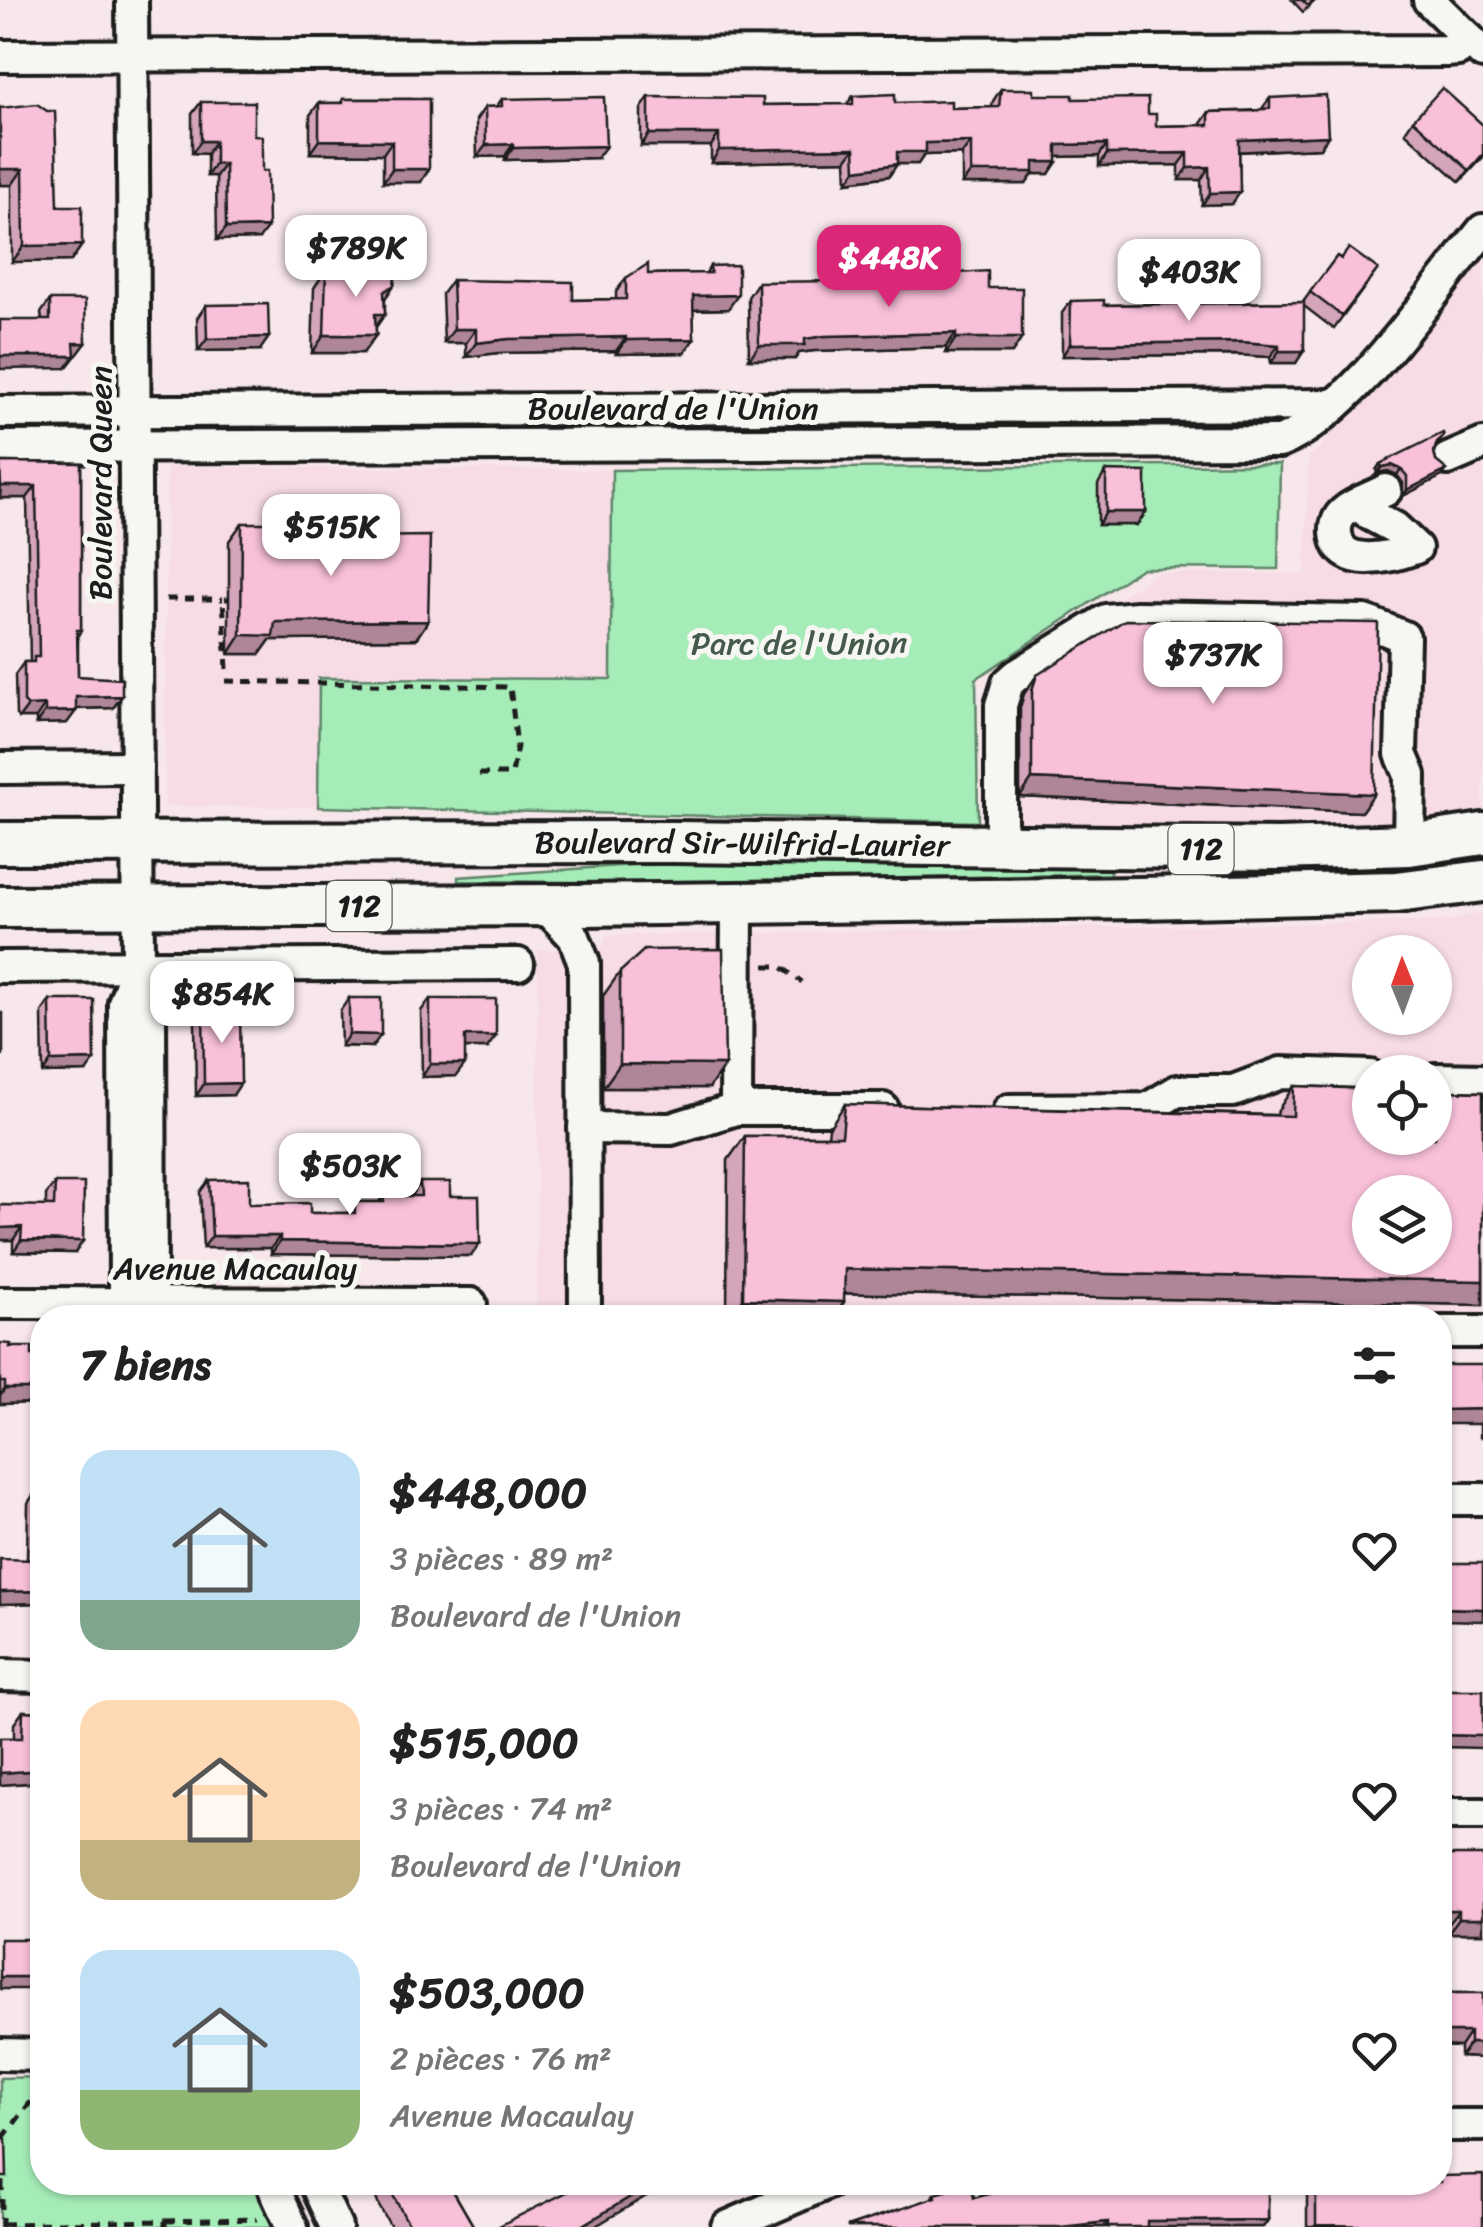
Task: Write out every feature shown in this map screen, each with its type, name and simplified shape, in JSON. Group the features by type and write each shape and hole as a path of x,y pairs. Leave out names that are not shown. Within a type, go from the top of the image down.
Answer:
{"main road":[{"name":"Boulevard Sir-Wilfrid-Laurier","path":"0,843 598,842 1325,848 1409,845 1483,834"},
{"name":"Boulevard Sir-Wilfrid-Laurier","path":"0,907 544,905 1374,893 1483,881"}],"street":[{"name":"Boulevard Queen","path":"132,0 138,966 150,1003 151,1292 156,1305"},
{"path":"1428,0 1476,46"},
{"path":"0,56 1427,52 1476,46"},
{"name":"Boulevard de l'Union","path":"0,447 1280,442 1298,435 1351,392 1483,230"},
{"name":"Boulevard de l'Union","path":"0,412 1335,405"},
{"path":"1448,459 1483,444"},
{"path":"1373,496 1369,514 1395,528 1416,548 1387,558 1347,552 1338,541 1338,519 1348,508 1373,496"},
{"path":"1001,847 1001,705 1008,683 1106,620 1137,616 1365,621 1404,638 1402,754 1410,775 1409,845"},
{"path":"0,768 137,767"},
{"path":"736,1109 737,902"},
{"path":"544,905 579,945 584,972 585,1305"},
{"path":"0,966 518,964"},
{"name":"Boulevard Queen","path":"122,1305 124,1004 138,966"},
{"path":"988,1110 1147,1109 1178,1091 1232,1091 1281,1073 1352,1075"},
{"path":"1452,1079 1483,1080"},
{"path":"584,1128 671,1129 736,1109 908,1109"},
{"name":"Avenue Macaulay","path":"0,1303 35,1305"},
{"name":"Avenue Macaulay","path":"418,1305 470,1304"},
{"path":"1452,1332 1483,1332"},
{"path":"1452,1499 1483,1500"},
{"path":"0,1676 30,1676"},
{"path":"1452,1814 1483,1814"},
{"path":"0,2054 30,2055"},
{"path":"1452,2125 1483,2125"},
{"path":"274,2195 279,2223"},
{"path":"321,2195 336,2227"},
{"path":"726,2227 798,2195"}],"path":[{"path":"136,598 226,599 227,669"},
{"path":"226,681 510,687 517,746 512,774 478,774"},
{"path":"759,966 780,966 802,982"},
{"path":"2,2155 1,2138 30,2102"},
{"path":"2,2172 2,2226 279,2223"}],"shaded area":[{"path":"1483,250 1483,817 1362,829 986,824 987,684 1158,573 1305,574 1309,456 1318,450"},
{"path":"167,467 612,470 611,679 319,678 318,807 165,806"},
{"path":"1483,912 1483,1342 1452,1325 1452,1305 537,1305 538,950 602,948 606,936 1451,921"}],"green space":[{"name":"Parc de l'Union","path":"1280,464 1278,569 1142,568 976,679 978,822 318,807 319,678 611,679 612,470"},
{"path":"693,861 1110,866 1110,874 682,883 458,881 458,877"},
{"path":"30,2077 30,2195 261,2195 276,2227 0,2227 0,2078"}],"building":[{"path":"1442,88 1483,125 1483,154 1469,170 1413,120"},
{"path":"1001,89 1034,89 1034,95 1073,95 1073,99 1148,98 1148,114 1156,114 1156,126 1209,125 1209,112 1254,111 1270,108 1270,98 1326,95 1328,136 1239,140 1240,192 1210,193 1209,167 1188,168 1188,153 1107,154 1107,144 1057,145 1057,162 1034,162 1034,172 971,172 971,142 926,143 926,152 897,152 897,164 856,170 855,148 719,150 719,134 649,134 649,97 763,98 763,105 853,104 853,96 895,94 895,103 951,101 951,108 999,107"},
{"path":"604,97 606,146 486,145 485,107 502,106 502,99"},
{"path":"343,99 429,99 429,169 392,169 392,141 319,140 319,103 343,103"},
{"path":"201,102 254,102 254,135 262,136 262,171 267,171 268,227 226,228 225,164 215,164 215,141 201,141"},
{"path":"37,104 55,111 58,206 82,206 82,245 24,246 23,169 0,169 0,108"},
{"path":"1349,248 1378,269 1342,316 1310,292 1337,256 1341,259"},
{"path":"648,264 648,274 711,273 710,266 738,265 738,295 693,296 694,339 508,339 476,343 476,329 454,329 452,280 573,282 573,300 626,299 626,278"},
{"path":"389,265 396,272 394,285 384,292 385,314 375,314 376,335 324,335 326,270 376,269"},
{"path":"988,271 988,288 1022,288 1022,338 956,338 956,333 824,336 805,339 805,345 759,345 758,282 838,281 838,289 915,288 914,276"},
{"path":"50,300 85,300 86,343 74,343 75,356 0,356 0,320 50,320"},
{"path":"1104,300 1104,305 1304,302 1304,351 1279,351 1279,345 1242,342 1070,344 1071,301"},
{"path":"268,304 269,337 207,339 206,305"},
{"path":"1443,433 1434,452 1436,461 1447,470 1407,490 1407,476 1401,469 1380,464"},
{"path":"0,462 81,463 78,676 122,679 122,696 76,697 76,711 45,712 45,705 28,706 24,702 24,662 34,662 34,657 39,657 36,486 1,486"},
{"path":"1106,471 1146,472 1146,512 1106,512"},
{"path":"242,523 273,523 272,538 430,536 428,621 275,622 273,636 241,635"},
{"path":"1125,620 1378,623 1374,794 1032,779 1032,690 1037,675"},
{"path":"723,949 725,1065 620,1064 620,972 644,950"},
{"path":"349,998 381,998 381,1035 349,1034"},
{"path":"430,999 496,999 496,1036 465,1036 465,1064 430,1064"},
{"path":"50,1000 94,1000 95,1060 51,1061"},
{"path":"203,1009 240,1009 241,1083 204,1084"},
{"path":"3,1013 3,1055 0,1055"},
{"path":"1294,1086 1352,1088 1352,1155 1452,1155 1452,1091 1483,1092 1483,1281 845,1269 844,1302 743,1299 745,1136 842,1136 845,1104 1293,1116"},
{"path":"249,1179 249,1204 310,1203 310,1213 355,1213 355,1202 384,1202 383,1196 421,1196 420,1182 450,1182 450,1196 479,1196 480,1244 212,1236 209,1180"},
{"path":"55,1183 84,1183 83,1241 21,1240 22,1227 0,1228 0,1205 54,1206"},
{"path":"0,1343 30,1347 30,1389 5,1389 5,1382 0,1382"},
{"path":"1452,1365 1483,1365 1483,1409 1452,1410"},
{"path":"0,1559 30,1560 30,1591 0,1592"},
{"path":"1452,1563 1483,1563 1483,1609 1452,1608"},
{"path":"1452,1690 1483,1690 1483,1736 1452,1735"},
{"path":"23,1711 30,1711 30,1771 0,1773 0,1738 22,1738"},
{"path":"1452,1855 1483,1855 1483,1918 1459,1918 1459,1910 1452,1910"},
{"path":"0,1939 30,1939 30,1977 0,1977"},
{"path":"1452,1993 1483,1993 1483,2043 1470,2043 1470,2032 1452,2032"},
{"path":"0,2139 6,2139 7,2177 0,2177"},
{"path":"1483,2175 1483,2227 1316,2225 1316,2195 1452,2195 1452,2176"},
{"path":"393,2195 456,2195 474,2227 410,2227"},
{"path":"561,2195 633,2195 580,2227 497,2227"},
{"path":"935,2195 974,2198 1268,2195 1268,2220 1147,2221 1147,2227 1108,2227 1108,2222 1060,2227 847,2227"}]}
